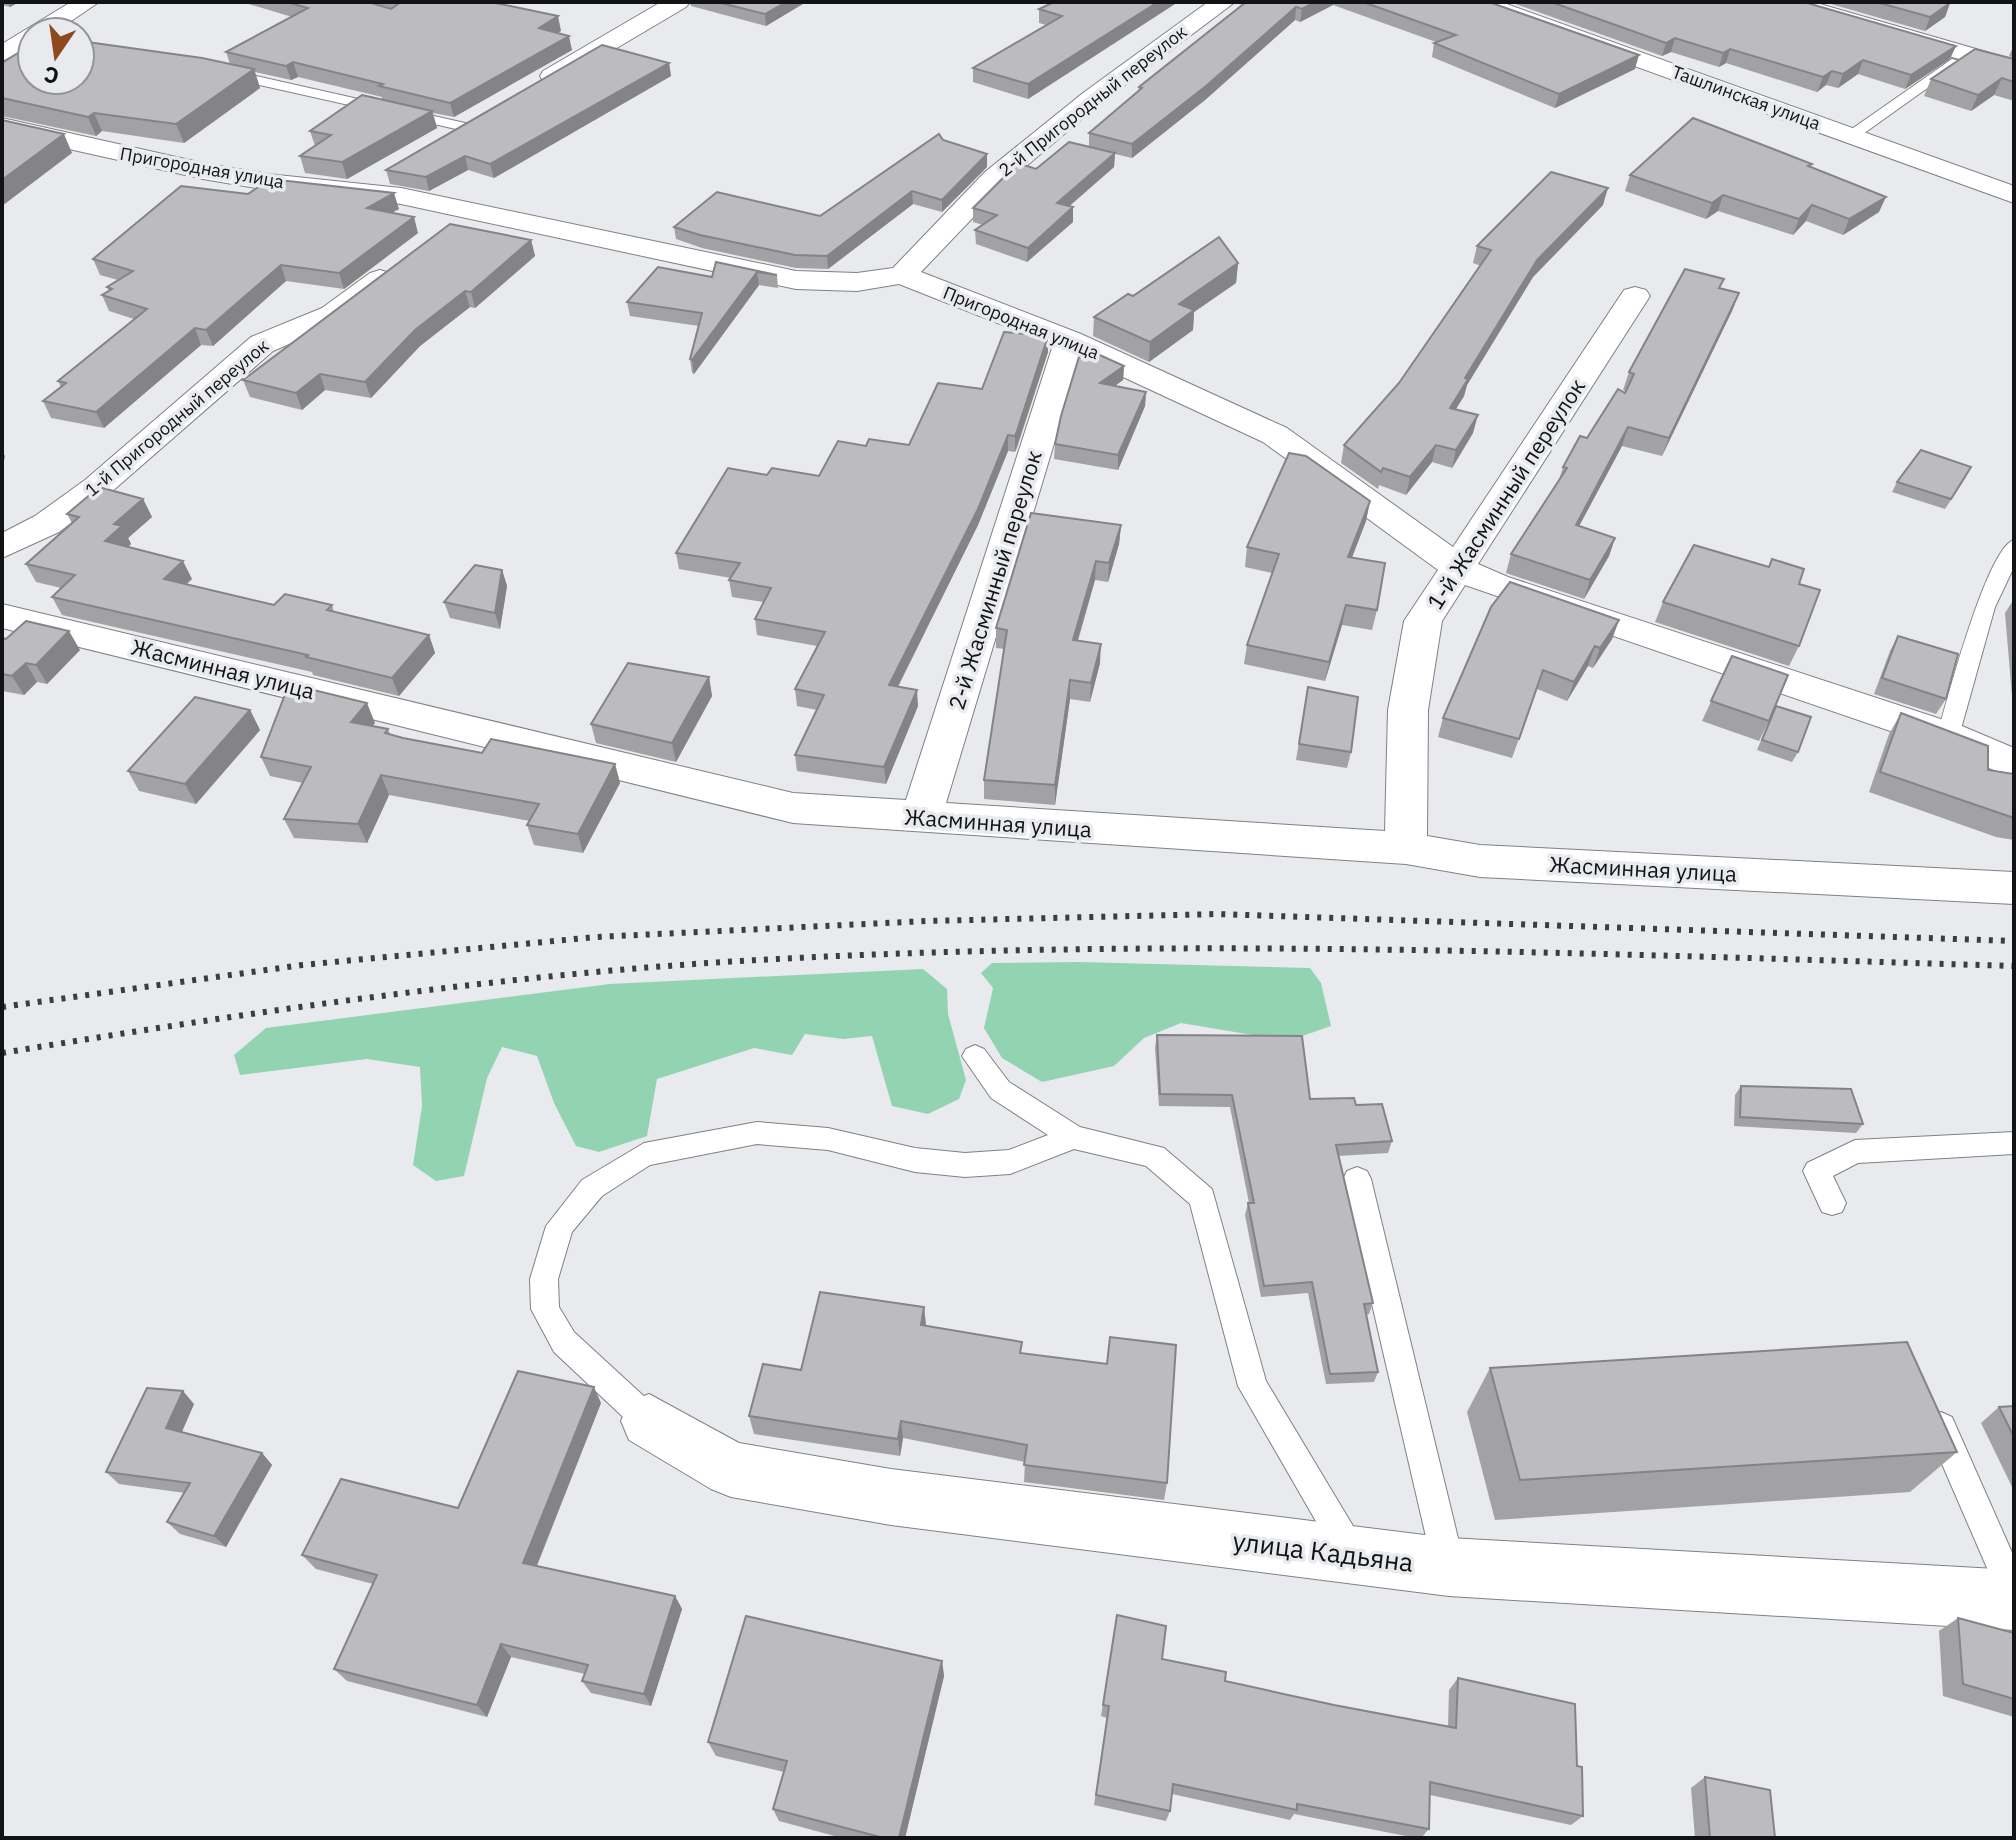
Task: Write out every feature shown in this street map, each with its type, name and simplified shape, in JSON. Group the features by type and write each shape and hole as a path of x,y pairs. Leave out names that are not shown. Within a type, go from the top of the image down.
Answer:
{"street":[{"path":"64,16 87,2"},
{"path":"534,86 678,2"},
{"name":"2-й Пригородный переулок","path":"902,275 995,178 1092,98 1223,2"},
{"name":"Ташлинская улица","path":"1479,2 2014,195"},
{"path":"1788,2 2014,68"},
{"path":"438,142 474,122"},
{"name":"Пригородная улица","path":"2,126 203,171 353,191 393,181 471,210 796,280 857,282 902,275 1070,341 1275,435 1460,569 1495,585 1948,736 2014,764"},
{"path":"433,239 471,210"},
{"name":"1-й Пригородный переулок","path":"2,547 47,524 97,487 262,344 333,314 408,258"},
{"name":"1-й Жасминный переулок","path":"1406,848 1408,710 1423,621 1460,569 1635,296"},
{"name":"2-й Жасминный переулок","path":"921,818 1070,341"},
{"name":"Жасминная улица","path":"2,616 793,808 1406,848 1480,861 2014,888"},
{"name":"улица Кадьяна","path":"649,1421 731,1469 891,1497 1449,1567 2014,1600"}],"lane":[{"path":"1851,136 1969,54"},
{"path":"209,69 474,122"},
{"path":"1948,736 1985,607 2014,546"},
{"path":"975,1056 1000,1090 1073,1137 1154,1156 1202,1198 1253,1386 1355,1557"},
{"path":"649,1421 564,1342 545,1309 544,1279 560,1226 592,1188 644,1155 757,1133 828,1139 915,1160 965,1165 1010,1162 1073,1137"},
{"path":"1832,1203 1817,1171 1855,1152 2014,1143"},
{"path":"1357,1179 1449,1567"},
{"path":"1932,1406 2014,1594"}],"green space":[{"path":"992,963 1310,968 1321,983 1331,1026 1288,1041 1181,1023 1144,1038 1114,1066 1042,1082 1002,1058 984,1028 993,988 981,973"},
{"path":"923,969 947,989 948,1014 966,1080 959,1099 928,1114 892,1106 872,1036 843,1039 805,1034 792,1055 754,1048 657,1079 647,1136 599,1152 576,1146 554,1103 537,1056 502,1047 487,1078 464,1176 436,1181 413,1165 422,1106 420,1067 367,1059 240,1075 234,1055 266,1028 610,984"}],"building":[{"path":"287,2 368,2 391,9 401,2 491,2 558,16 539,28 569,36 450,103 293,62 286,66 226,52 308,8"},
{"path":"717,2 786,2 765,14"},
{"path":"1054,2 1158,2 1028,84 973,68 1062,16 1039,9"},
{"path":"1246,2 1315,2 1302,9 1296,7 1206,86 1132,144 1089,133 1142,88 1139,87"},
{"path":"1363,2 1489,2 1639,55 1559,94 1434,43 1456,35"},
{"path":"1551,2 1804,2 1956,46 1911,75 1863,60 1843,74 1832,71 1823,77 1730,49 1723,53 1675,38 1666,43"},
{"path":"1876,2 1946,2 1950,3 1930,17"},
{"path":"96,43 202,58 254,69 176,124 94,113 88,117 2,98 2,63 16,54 16,96 96,96"},
{"path":"602,45 669,63 490,164 465,156 426,177 386,170"},
{"path":"1975,49 2014,59 2014,82 2002,78 1978,95 1931,79"},
{"path":"362,95 432,111 342,162 300,156 331,135 310,131"},
{"path":"1693,118 1812,164 1808,166 1886,197 1849,219 1812,205 1799,219 1723,195 1712,203 1630,175"},
{"path":"2,120 64,134 2,180"},
{"path":"939,134 943,140 987,154 942,200 912,191 827,256 795,255 674,227 717,192 820,216"},
{"path":"1069,142 1115,153 1057,203 1073,207 1028,248 975,230 997,215 973,208 1018,163 1036,169"},
{"path":"1551,172 1608,188 1537,260 1465,378 1468,379 1450,408 1478,415 1456,450 1436,445 1410,477 1383,468 1381,472 1344,445 1399,383 1491,250 1477,246"},
{"path":"270,179 394,193 367,208 414,217 339,273 281,265 206,330 195,328 96,412 43,401 66,383 58,381 147,309 102,295 112,289 107,287 133,271 93,259 181,186 248,194"},
{"path":"450,224 531,240 471,292 465,291 415,330 365,382 320,374 296,393 243,380"},
{"path":"1219,237 1238,263 1179,304 1194,310 1150,342 1094,317 1128,294 1133,296"},
{"path":"716,262 777,275 757,272 692,360 702,313 627,302 658,267 712,277"},
{"path":"1685,269 1724,279 1719,288 1739,293 1669,438 1628,427 1576,525 1615,538 1590,580 1511,554 1567,468 1563,467 1580,436 1587,438 1618,389 1625,393 1634,374 1629,372"},
{"path":"1004,332 1048,336 1015,436 1008,435 978,509 889,685 917,690 884,767 795,755 824,695 795,689 825,632 755,619 771,588 729,580 740,563 676,553 728,468 767,475 772,468 819,476 838,441 866,446 869,439 909,445 938,383 982,389"},
{"path":"1082,347 1124,366 1100,383 1146,392 1118,455 1055,444"},
{"path":"1921,450 1971,467 1951,499 1897,482"},
{"path":"1289,453 1306,456 1370,501 1348,557 1385,563 1377,610 1346,605 1329,662 1247,645 1279,554 1247,547"},
{"path":"99,487 143,499 114,524 122,526 105,541 183,561 164,579 274,605 285,594 332,605 327,610 429,635 392,678 306,657 308,655 52,597 75,575 26,564 79,517 67,514"},
{"path":"1031,513 1121,525 1109,563 1096,561 1073,640 1101,644 1091,683 1070,680 1055,785 984,780 1007,630 996,628"},
{"path":"1694,545 1769,567 1772,559 1804,569 1799,584 1820,590 1799,646 1663,602"},
{"path":"475,565 502,570 495,613 444,602"},
{"path":"1510,582 1619,620 1600,648 1595,646 1574,682 1543,670 1519,739 1443,718 1491,607"},
{"path":"26,621 69,631 36,665 26,663 12,676 2,674 2,638 6,639"},
{"path":"1898,636 1958,654 1946,699 1882,678"},
{"path":"1732,656 1788,675 1769,721 1711,701"},
{"path":"628,663 709,677 672,743 591,724"},
{"path":"289,684 367,703 351,722 388,729 385,733 403,738 482,753 491,739 615,764 578,834 527,825 539,804 381,775 358,824 284,819 311,767 261,757"},
{"path":"1308,687 1358,697 1351,752 1299,744"},
{"path":"195,697 250,710 185,784 128,771"},
{"path":"1776,706 1811,717 1798,752 1762,740"},
{"path":"1901,713 1988,746 1988,770 2014,774 2014,818 1880,772"},
{"path":"1157,1035 1302,1036 1310,1099 1354,1098 1356,1105 1382,1104 1392,1141 1336,1145 1373,1303 1364,1304 1378,1372 1330,1374 1312,1282 1264,1286 1248,1203 1254,1203 1232,1095 1160,1094"},
{"path":"1741,1086 1851,1089 1863,1124 1740,1117"},
{"path":"820,1292 924,1307 921,1325 1022,1342 1020,1353 1107,1364 1110,1337 1176,1345 1167,1483 1024,1465 1027,1445 901,1421 898,1439 749,1416 763,1364 801,1370"},
{"path":"1907,1342 1957,1452 1520,1480 1490,1368"},
{"path":"518,1371 594,1387 523,1563 675,1596 644,1694 582,1681 588,1665 501,1644 477,1705 334,1669 377,1575 302,1555 341,1479 458,1508"},
{"path":"147,1388 183,1391 166,1428 262,1453 214,1536 167,1522 190,1483 106,1472"},
{"path":"2014,1406 2014,1437 1999,1407"},
{"path":"1117,1615 1166,1626 1162,1659 1226,1672 1225,1681 1334,1705 1456,1728 1458,1678 1575,1704 1577,1766 1582,1767 1583,1816 1430,1782 1429,1829 1297,1804 1297,1810 1173,1784 1170,1811 1096,1795 1109,1706 1103,1705"},
{"path":"746,1616 942,1661 899,1838 884,1838 773,1809 787,1761 708,1742"},
{"path":"1958,1618 2014,1633 2014,1699 1963,1684"},
{"path":"1705,1777 1770,1790 1775,1838 1710,1838"}],"railway":[{"path":"2,1007 302,965 596,937 927,921 1217,914 2014,941"},
{"path":"2,1053 195,1022 485,983 680,965 932,952 1241,948 1396,950 2014,966"}]}
